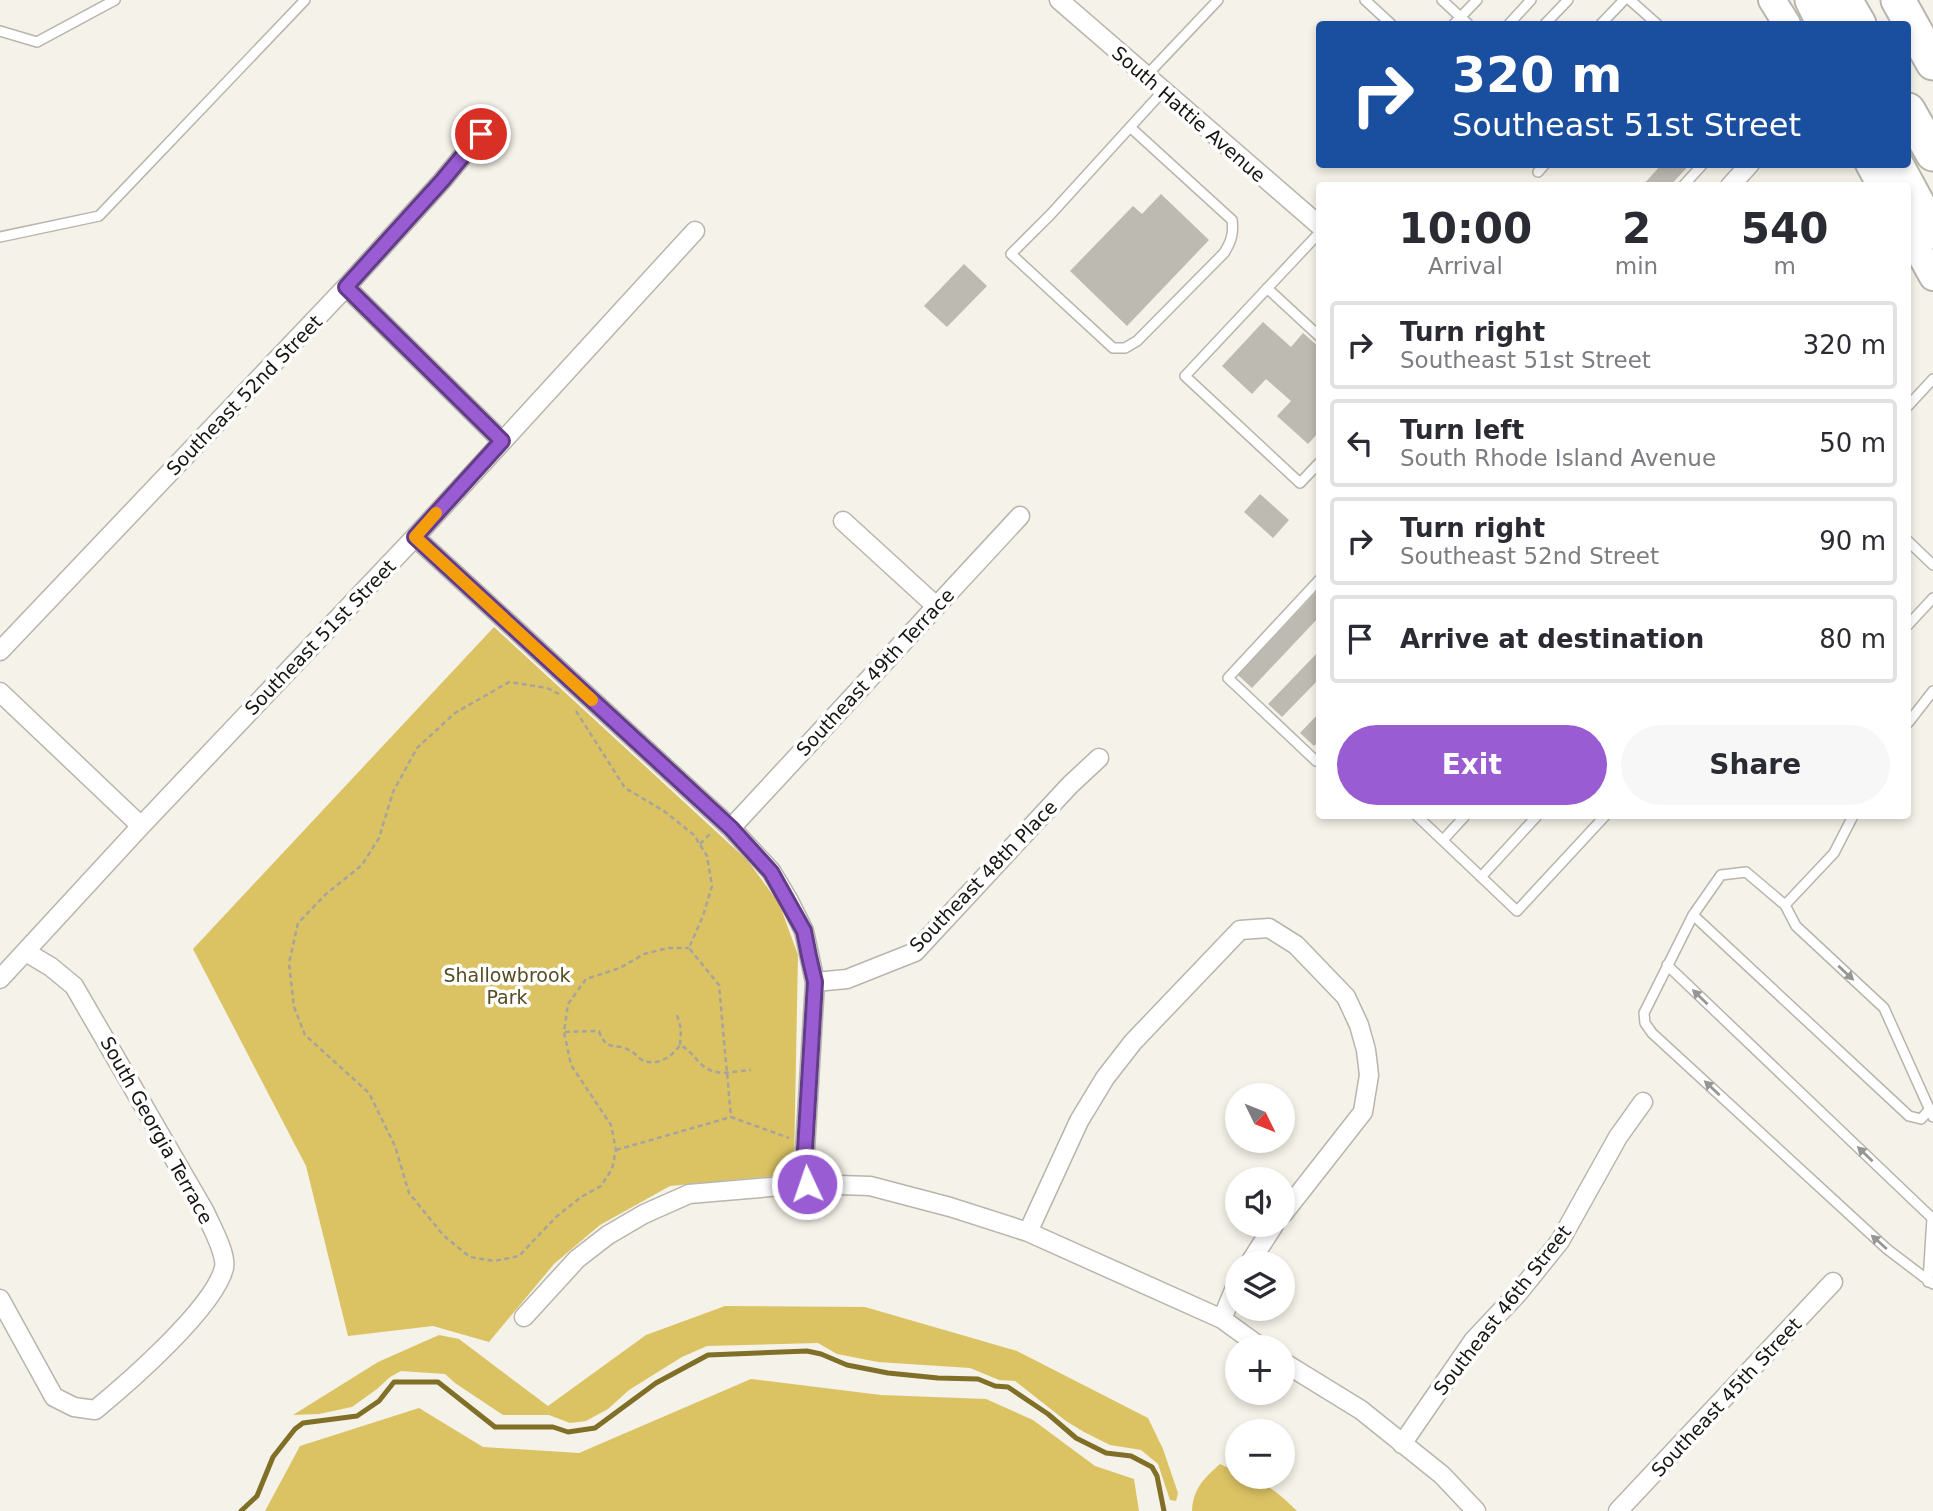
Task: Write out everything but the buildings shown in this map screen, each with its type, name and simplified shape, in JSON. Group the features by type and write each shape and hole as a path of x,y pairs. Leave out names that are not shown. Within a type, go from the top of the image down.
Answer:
{"highway":[{"path":"1812,0 1822,21"},
{"path":"1845,0 1857,21"},
{"path":"1898,0 1910,21"},
{"path":"1911,23 1933,63"},
{"path":"1911,115 1933,154"},
{"path":"1911,222 1916,241"}],"main road":[{"path":"1772,0 1785,21"},
{"path":"1916,241 1933,277"}],"street":[{"name":"South Hattie Avenue","path":"1059,0 1316,223"},
{"name":"Southeast 52nd Street","path":"0,651 346,287 481,134"},
{"path":"1734,182 1746,168"},
{"name":"Southeast 51st Street","path":"0,979 415,537 695,231"},
{"path":"346,287 502,441"},
{"name":"Southeast 49th Terrace","path":"731,828 1020,516"},
{"path":"843,521 936,606"},
{"path":"415,537 731,828 771,872 789,901 804,931 815,982 806,1138 807,1184"},
{"path":"0,692 141,826"},
{"name":"Southeast 48th Place","path":"815,982 847,979 915,952 1070,785 1099,758"},
{"path":"1028,1232 1079,1121 1105,1078 1133,1042 1240,930 1269,928 1296,944 1346,997 1359,1025 1366,1050 1369,1075 1363,1112 1295,1199"},
{"name":"South Georgia Terrace","path":"0,1298 54,1397 74,1407 95,1410 127,1384 185,1325 212,1294 225,1266 218,1241 205,1212 74,986 51,967 26,952"},
{"name":"Southeast 46th Street","path":"1402,1444 1474,1341 1519,1292 1560,1241 1618,1137 1643,1102"},
{"path":"524,1317 578,1259 608,1235 644,1214 689,1195 807,1184 870,1186 950,1207 1028,1232 1222,1319 1244,1335"},
{"name":"Southeast 45th Street","path":"1618,1511 1833,1282"},
{"path":"1222,1319 1225,1312"},
{"path":"1295,1369 1361,1410 1442,1475 1476,1511"}],"lane":[{"path":"0,31 37,42 115,0"},
{"path":"0,237 99,216 305,0"},
{"path":"1146,76 1218,0"},
{"path":"1365,0 1388,21"},
{"path":"1442,0 1460,21"},
{"path":"1462,21 1477,0"},
{"path":"1512,21 1531,0"},
{"path":"1548,21 1568,0"},
{"path":"1604,21 1624,0"},
{"path":"1630,0 1654,21"},
{"path":"1130,127 1232,220 1233,229 1231,242 1224,253 1138,341 1125,348 1112,348 1011,254 1163,91"},
{"path":"1538,172 1542,168"},
{"path":"1687,182 1700,168"},
{"path":"1316,236 1185,376 1300,483 1316,466"},
{"path":"1267,288 1316,333"},
{"path":"1911,403 1933,379"},
{"path":"1911,544 1933,565"},
{"path":"1316,583 1228,678 1316,761"},
{"path":"1911,622 1933,598"},
{"path":"1911,719 1933,691"},
{"path":"1420,819 1517,911 1602,819"},
{"path":"1443,840 1462,819"},
{"path":"1481,877 1534,819"},
{"path":"1785,905 1834,853 1851,819"},
{"path":"1693,915 1909,1116 1921,1119 1931,1113 1884,1008 1796,926 1785,905 1746,872 1721,875 1693,915 1644,1013 1645,1023 1653,1033 1866,1230 1930,1283"},
{"path":"1667,965 1932,1218 1930,1283"}],"path":[{"path":"563,697 547,688 509,682 455,713 417,748 393,792 379,838 362,865 326,894 298,923 289,963 294,1007 305,1035 369,1093 395,1146 410,1193 444,1236 470,1257 494,1261 519,1256 556,1217 581,1197 601,1186 612,1169 616,1150 611,1125 571,1065 564,1032 568,1004 586,979 620,968 644,954 668,948 689,948"},
{"path":"575,710 625,788 664,811 694,835 707,856 712,886 689,948"},
{"path":"689,948 719,985 731,1117"},
{"path":"564,1032 599,1031 602,1040 608,1045 628,1049 638,1058 651,1062 669,1057 680,1045 681,1029 677,1015"},
{"path":"680,1045 690,1050 708,1070 716,1073 751,1070"},
{"path":"616,1150 731,1117 786,1138 806,1138"}],"green space":[{"name":"Shallowbrook Park","path":"494,627 747,860 779,903 798,955 794,1164 786,1175 670,1186 600,1225 554,1264 489,1342 433,1326 348,1336 306,1166 193,949"},
{"path":"725,1306 865,1307 1017,1351 1148,1418 1163,1449 1178,1493 1176,1501 1170,1500 1158,1464 1141,1450 1110,1445 1084,1432 1015,1381 999,1380 970,1368 878,1362 837,1354 818,1343 707,1346 682,1357 629,1390 608,1409 586,1421 570,1423 549,1415 503,1415 445,1374 401,1371 352,1407 319,1414 293,1415 378,1362 439,1335 459,1339 548,1406 646,1335"},
{"path":"751,1379 881,1395 986,1399 1033,1420 1095,1466 1134,1479 1139,1511 265,1511 300,1446 419,1408 483,1447 579,1453"},
{"path":"1220,1464 1225,1466 1225,1489 1271,1489 1297,1511 1192,1511 1200,1484"}],"waterway":[{"path":"241,1511 257,1496 273,1457 295,1429 303,1423 357,1416 379,1401 394,1382 438,1382 495,1427 553,1427 568,1432 595,1428 656,1383 708,1355 807,1351 847,1365 888,1373 978,1379 995,1386 1008,1387 1048,1414 1076,1438 1106,1453 1131,1456 1152,1467 1157,1476 1164,1511"}],"slow traffic":[{"path":"436,513 415,537 592,700"}],"route":[{"path":"481,134 346,287 502,441 415,537 731,828 771,872 789,901 804,931 815,982 805,1150 807,1184"}]}
